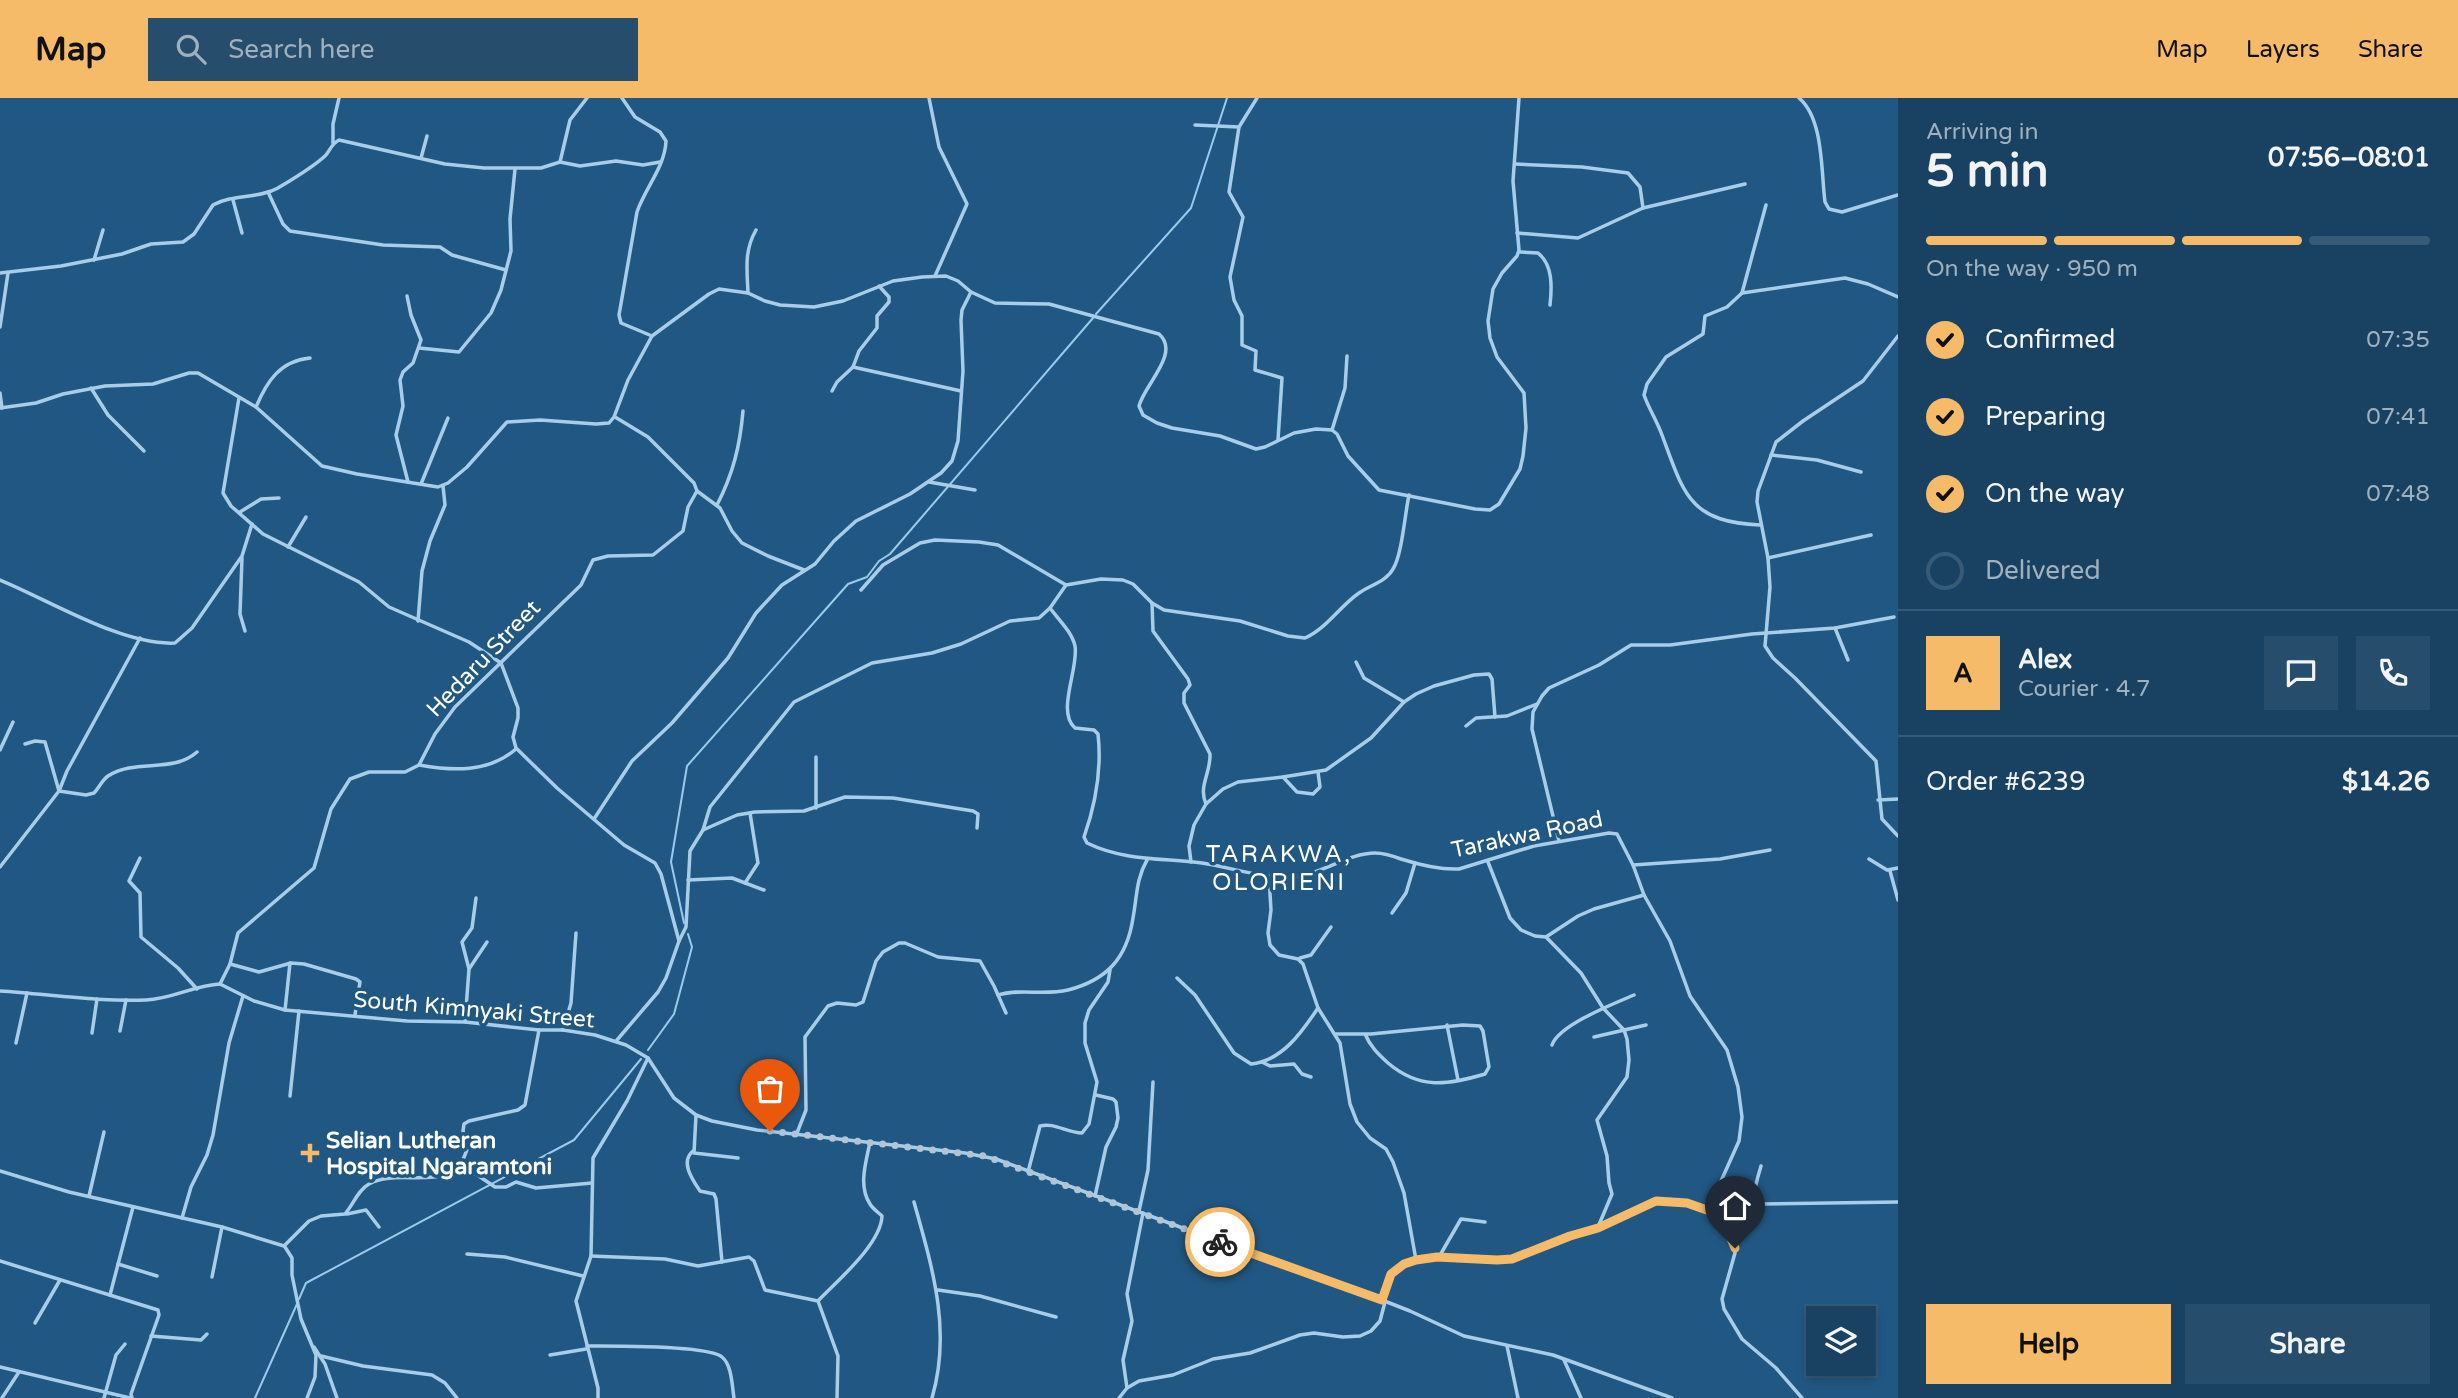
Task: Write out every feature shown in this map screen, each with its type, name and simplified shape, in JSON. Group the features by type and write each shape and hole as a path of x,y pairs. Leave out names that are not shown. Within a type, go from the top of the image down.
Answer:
{"street":[{"path":"0,273 94,260 151,244 175,244 188,240 213,205 268,192 318,161 329,151 333,143 333,124 339,98"},
{"path":"560,162 570,120 587,98"},
{"path":"622,98 635,117 664,136 666,148 637,212 619,315 621,323 653,336"},
{"path":"929,98 939,147 967,204 935,276"},
{"path":"1257,98 1239,127 1229,192 1241,211 1243,224 1230,269 1234,300 1242,316 1242,345 1256,351 1255,370 1282,378 1278,440"},
{"path":"0,393 1,408 36,403 63,394 117,383 153,384 193,372 204,375 256,407 322,466 421,485 443,486 467,467 507,422 549,420 606,424 614,417 628,380 653,336 714,291 729,289 772,303 814,307 843,301 878,286 935,276 952,278 971,292 1005,305 1060,307 1158,334 1165,342 1166,354 1139,402 1143,415 1149,420 1172,428 1208,433 1256,449 1306,430 1332,430 1337,434 1348,456 1374,487 1490,510 1499,504 1520,468 1526,439 1524,393 1497,357 1490,338 1488,321 1490,299 1496,282 1519,252 1513,181 1519,98"},
{"path":"1799,98 1809,108 1819,143 1825,202 1829,209 1842,212 1898,195"},
{"path":"1195,125 1239,127"},
{"path":"421,158 424,141 428,136"},
{"path":"333,143 344,140 463,166 515,169 541,168 560,162 580,166 616,161 643,165 660,162"},
{"path":"1515,164 1582,167 1628,173 1640,187 1643,208"},
{"path":"419,348 453,353 462,350 491,313 498,298 510,251 509,219 515,169"},
{"path":"1517,233 1578,238 1643,208 1745,184"},
{"path":"268,192 289,231 373,244 440,247 452,255 506,270"},
{"path":"233,200 242,233"},
{"path":"1760,525 1725,521 1696,507 1681,485 1657,421 1644,395 1647,384 1666,357 1703,334 1705,316 1727,307 1742,293 1766,205"},
{"path":"94,260 103,230"},
{"path":"748,293 746,257 750,240 756,230"},
{"path":"1519,252 1538,253 1546,263 1551,282 1550,305"},
{"path":"0,327 8,273"},
{"path":"1742,293 1845,278 1868,284 1898,297"},
{"path":"832,391 837,382 853,367 859,351 877,328 877,316 889,303 889,297 878,286"},
{"path":"594,819 632,761 673,723 733,652 762,606 782,584 815,564 834,541 856,521 898,502 947,467 956,450 963,359 961,320 962,310 971,292"},
{"path":"407,296 421,340 413,363 403,372 400,380 403,406 396,435 408,482"},
{"path":"1898,335 1863,381 1780,437 1758,491 1757,511 1768,558 1770,587 1765,646 1773,658 1796,678 1876,761 1878,800 1884,823 1898,836"},
{"path":"1332,430 1345,388 1347,356"},
{"path":"256,407 265,387 282,367 293,360 310,358"},
{"path":"853,367 961,391"},
{"path":"92,388 110,416 144,451"},
{"path":"239,398 223,493 227,502 264,534 359,582 389,607 469,642 501,663 518,708 513,737 516,748 557,788 624,845 655,863 661,874 679,940"},
{"path":"718,505 735,467 740,447 743,411"},
{"path":"614,417 648,437 666,453 694,483 697,491 718,505 742,543 805,570"},
{"path":"421,485 448,418"},
{"path":"1771,455 1818,460 1861,472"},
{"path":"929,482 975,490"},
{"path":"418,621 422,571 430,541 445,505 443,486"},
{"name":"Hedaru Street","path":"419,765 435,734 455,707 581,585 593,560 618,556 648,556 659,552 685,527 688,507 697,491"},
{"path":"861,590 883,565 920,543 943,540 979,542 998,545 1066,585 1101,579 1123,580 1133,584 1152,603 1172,613 1240,621 1298,638 1310,636 1356,595 1391,572 1398,558 1409,495"},
{"path":"240,512 261,499 279,498"},
{"path":"288,547 306,517"},
{"path":"245,631 240,614 242,556 252,524"},
{"path":"1768,558 1871,535"},
{"path":"0,580 93,622 140,638 171,643 179,641 192,628 242,556"},
{"path":"616,1041 662,985 686,927 690,851 703,830 707,813 716,798 798,698 872,663 941,651 1010,621 1039,618 1050,608 1066,585"},
{"path":"1152,603 1153,631 1188,679 1190,685 1184,693 1184,703 1210,754 1202,786 1206,804"},
{"name":"Tarakwa Road","path":"1050,608 1067,631 1075,649 1068,706 1070,723 1076,728 1094,730 1098,734 1099,771 1094,808 1084,840 1094,846 1116,854 1147,860 1191,862 1269,877 1307,874 1372,853 1451,870 1475,866 1559,841 1615,832 1620,837 1644,895 1670,941 1690,996 1727,1051 1738,1087 1741,1129 1739,1141 1719,1181 1718,1205 1735,1253 1723,1299 1724,1310 1742,1339 1776,1368 1802,1398"},
{"path":"1559,841 1532,729 1533,712 1549,688 1602,663 1631,645 1670,645 1765,633 1835,628 1894,617"},
{"path":"1835,628 1848,660"},
{"path":"0,867 59,791 73,760 140,638"},
{"path":"1356,662 1364,678 1404,702"},
{"path":"1191,862 1191,834 1206,804 1216,793 1238,782 1283,778 1330,768 1347,753 1367,742 1404,702 1434,686 1486,674 1492,679 1495,718"},
{"path":"1466,726 1476,718 1507,716 1537,704"},
{"path":"0,750 13,722"},
{"path":"25,744 40,741 46,743 59,791"},
{"path":"0,991 126,1000 165,998 220,984 230,964 238,933 314,868 328,819 338,796 350,779 369,772 405,772 419,765 447,769 485,766 501,761 516,748"},
{"path":"59,791 91,794 110,775 137,766 184,762 197,752"},
{"path":"816,757 816,808"},
{"path":"1283,778 1297,792 1313,794 1320,788 1318,772"},
{"path":"703,830 729,818 750,813 804,811 845,797 916,801 976,812 976,828"},
{"path":"1878,800 1898,799"},
{"path":"745,883 758,863 750,813"},
{"path":"1633,865 1720,859 1770,850"},
{"path":"140,858 130,881 140,893 141,937 178,968 197,989"},
{"path":"1869,859 1890,871 1898,900"},
{"path":"1028,1172 1040,1126 1048,1125 1082,1133 1089,1124 1097,1082 1085,1043 1085,1024 1089,1010 1108,982 1110,970 1129,934 1137,883 1147,860"},
{"path":"1488,862 1510,918 1521,930 1535,936 1546,937 1584,913 1644,895"},
{"path":"1392,913 1406,893 1415,863"},
{"path":"1890,871 1898,868"},
{"path":"1269,877 1272,909 1268,933 1270,945 1279,955 1298,959 1311,955 1331,927"},
{"path":"688,880 732,878 764,890"},
{"path":"465,1022 469,969 462,943 472,928 476,898"},
{"path":"563,1030 571,1003 576,933"},
{"path":"1546,937 1581,973 1604,1008 1624,1030 1629,1050 1627,1077 1597,1120 1607,1156 1612,1194 1598,1228"},
{"path":"469,969 487,942"},
{"path":"797,1133 806,1110 805,1037 828,1006 863,1002 876,961 891,947 905,943 938,957 980,961 1006,1013"},
{"path":"1298,959 1306,969 1318,1009 1335,1034 1343,1054 1353,1113 1365,1134 1386,1149 1404,1193 1416,1260"},
{"path":"230,964 260,972 290,963 328,970 359,980 355,1016"},
{"path":"285,1010 290,963"},
{"path":"998,995 1013,991 1040,994 1065,991 1093,982 1110,970"},
{"path":"1177,978 1189,987 1201,1002 1225,1043 1247,1063 1262,1062 1283,1050 1318,1009"},
{"name":"South Kimnyaki Street","path":"220,984 243,996 285,1010 407,1021 465,1022 563,1030 616,1041 648,1058 674,1098 696,1115 741,1128 976,1154 996,1159 1384,1301 1464,1336 1563,1359 1672,1398"},
{"path":"16,1043 27,993"},
{"path":"1552,1045 1560,1032 1634,995"},
{"path":"181,1218 213,1135 229,1043 243,996"},
{"path":"92,1033 97,999"},
{"path":"120,1031 126,1000"},
{"path":"290,1096 299,1011"},
{"path":"1335,1034 1365,1034 1447,1025 1480,1026 1489,1061 1488,1071 1458,1080 1430,1083 1409,1077 1376,1052 1365,1034"},
{"path":"1447,1025 1458,1080"},
{"path":"1594,1037 1646,1025"},
{"path":"345,1214 363,1189 373,1182 441,1175 453,1171 461,1164 467,1149 464,1124 518,1110 525,1105 539,1030"},
{"path":"598,1398 598,1388 576,1301 591,1256 595,1151 628,1101 648,1058"},
{"path":"1262,1062 1270,1066 1294,1064 1303,1074 1311,1077"},
{"path":"1127,1388 1123,1360 1132,1321 1127,1294 1149,1160 1153,1082"},
{"path":"1095,1196 1106,1147 1118,1118 1116,1102 1096,1095"},
{"path":"696,1115 693,1151 687,1162 701,1191 714,1194 716,1199 722,1262"},
{"path":"89,1196 104,1132"},
{"path":"591,1256 665,1259 698,1266 752,1259 765,1290 818,1301 864,1252 879,1229 881,1216 870,1205 864,1189 863,1178 870,1142"},
{"path":"693,1151 697,1155 738,1158"},
{"path":"461,1164 495,1187 506,1187 516,1182 536,1188 592,1183"},
{"path":"1761,1166 1756,1190 1759,1205 1898,1202"},
{"path":"0,1171 89,1196 222,1227 284,1247 292,1258 293,1285 301,1319 316,1355 313,1385 307,1398"},
{"path":"1119,1398 1127,1388 1139,1381 1168,1377 1213,1359 1250,1353 1300,1335 1314,1333 1343,1337 1360,1336 1371,1331 1380,1321 1391,1274 1404,1264 1416,1260 1440,1257 1505,1260 1598,1228 1656,1201 1687,1203 1721,1215"},
{"path":"914,1202 938,1290 940,1363 932,1398"},
{"path":"110,1295 133,1206"},
{"path":"284,1247 309,1220 321,1216 366,1210 379,1227"},
{"path":"1440,1257 1461,1219 1485,1222"},
{"path":"212,1277 222,1227"},
{"path":"467,1254 505,1257 583,1276"},
{"path":"0,1261 158,1310 159,1315 131,1398 0,1367"},
{"path":"118,1264 157,1276"},
{"path":"35,1323 60,1280"},
{"path":"938,1290 980,1296 1056,1317"},
{"path":"818,1301 838,1356 838,1398"},
{"path":"151,1336 201,1340 206,1334"},
{"path":"310,1343 321,1356 337,1398"},
{"path":"104,1398 116,1355 125,1344"},
{"path":"1507,1346 1518,1398"},
{"path":"550,1355 586,1347 649,1347 716,1354 722,1357 730,1372 734,1398"},
{"path":"321,1356 363,1366 432,1375 445,1383 457,1398"},
{"path":"1563,1359 1581,1398"},
{"path":"2,1398 19,1372"}],"waterway":[{"path":"1096,314 1191,208 1227,98"},
{"path":"684,923 671,862 687,766 848,584 867,577 879,561 890,554 1093,318"},
{"path":"648,1050 674,1014 692,947 688,934"},
{"path":"299,1299 306,1283 574,1140 641,1059"},
{"path":"255,1398 297,1304"}],"way so far":[{"path":"770,1131 985,1156 1220,1242"}],"place":[{"name":"Selian Lutheran Hospital Ngaramtoni","path":"310,1153"}],"district":[{"name":"TARAKWA, OLORIENI","path":"1279,868"}],"route":[{"path":"1220,1242 1382,1300 1391,1274 1404,1264 1437,1257 1512,1259 1598,1228 1656,1201 1687,1203 1721,1215 1735,1248"}]}
